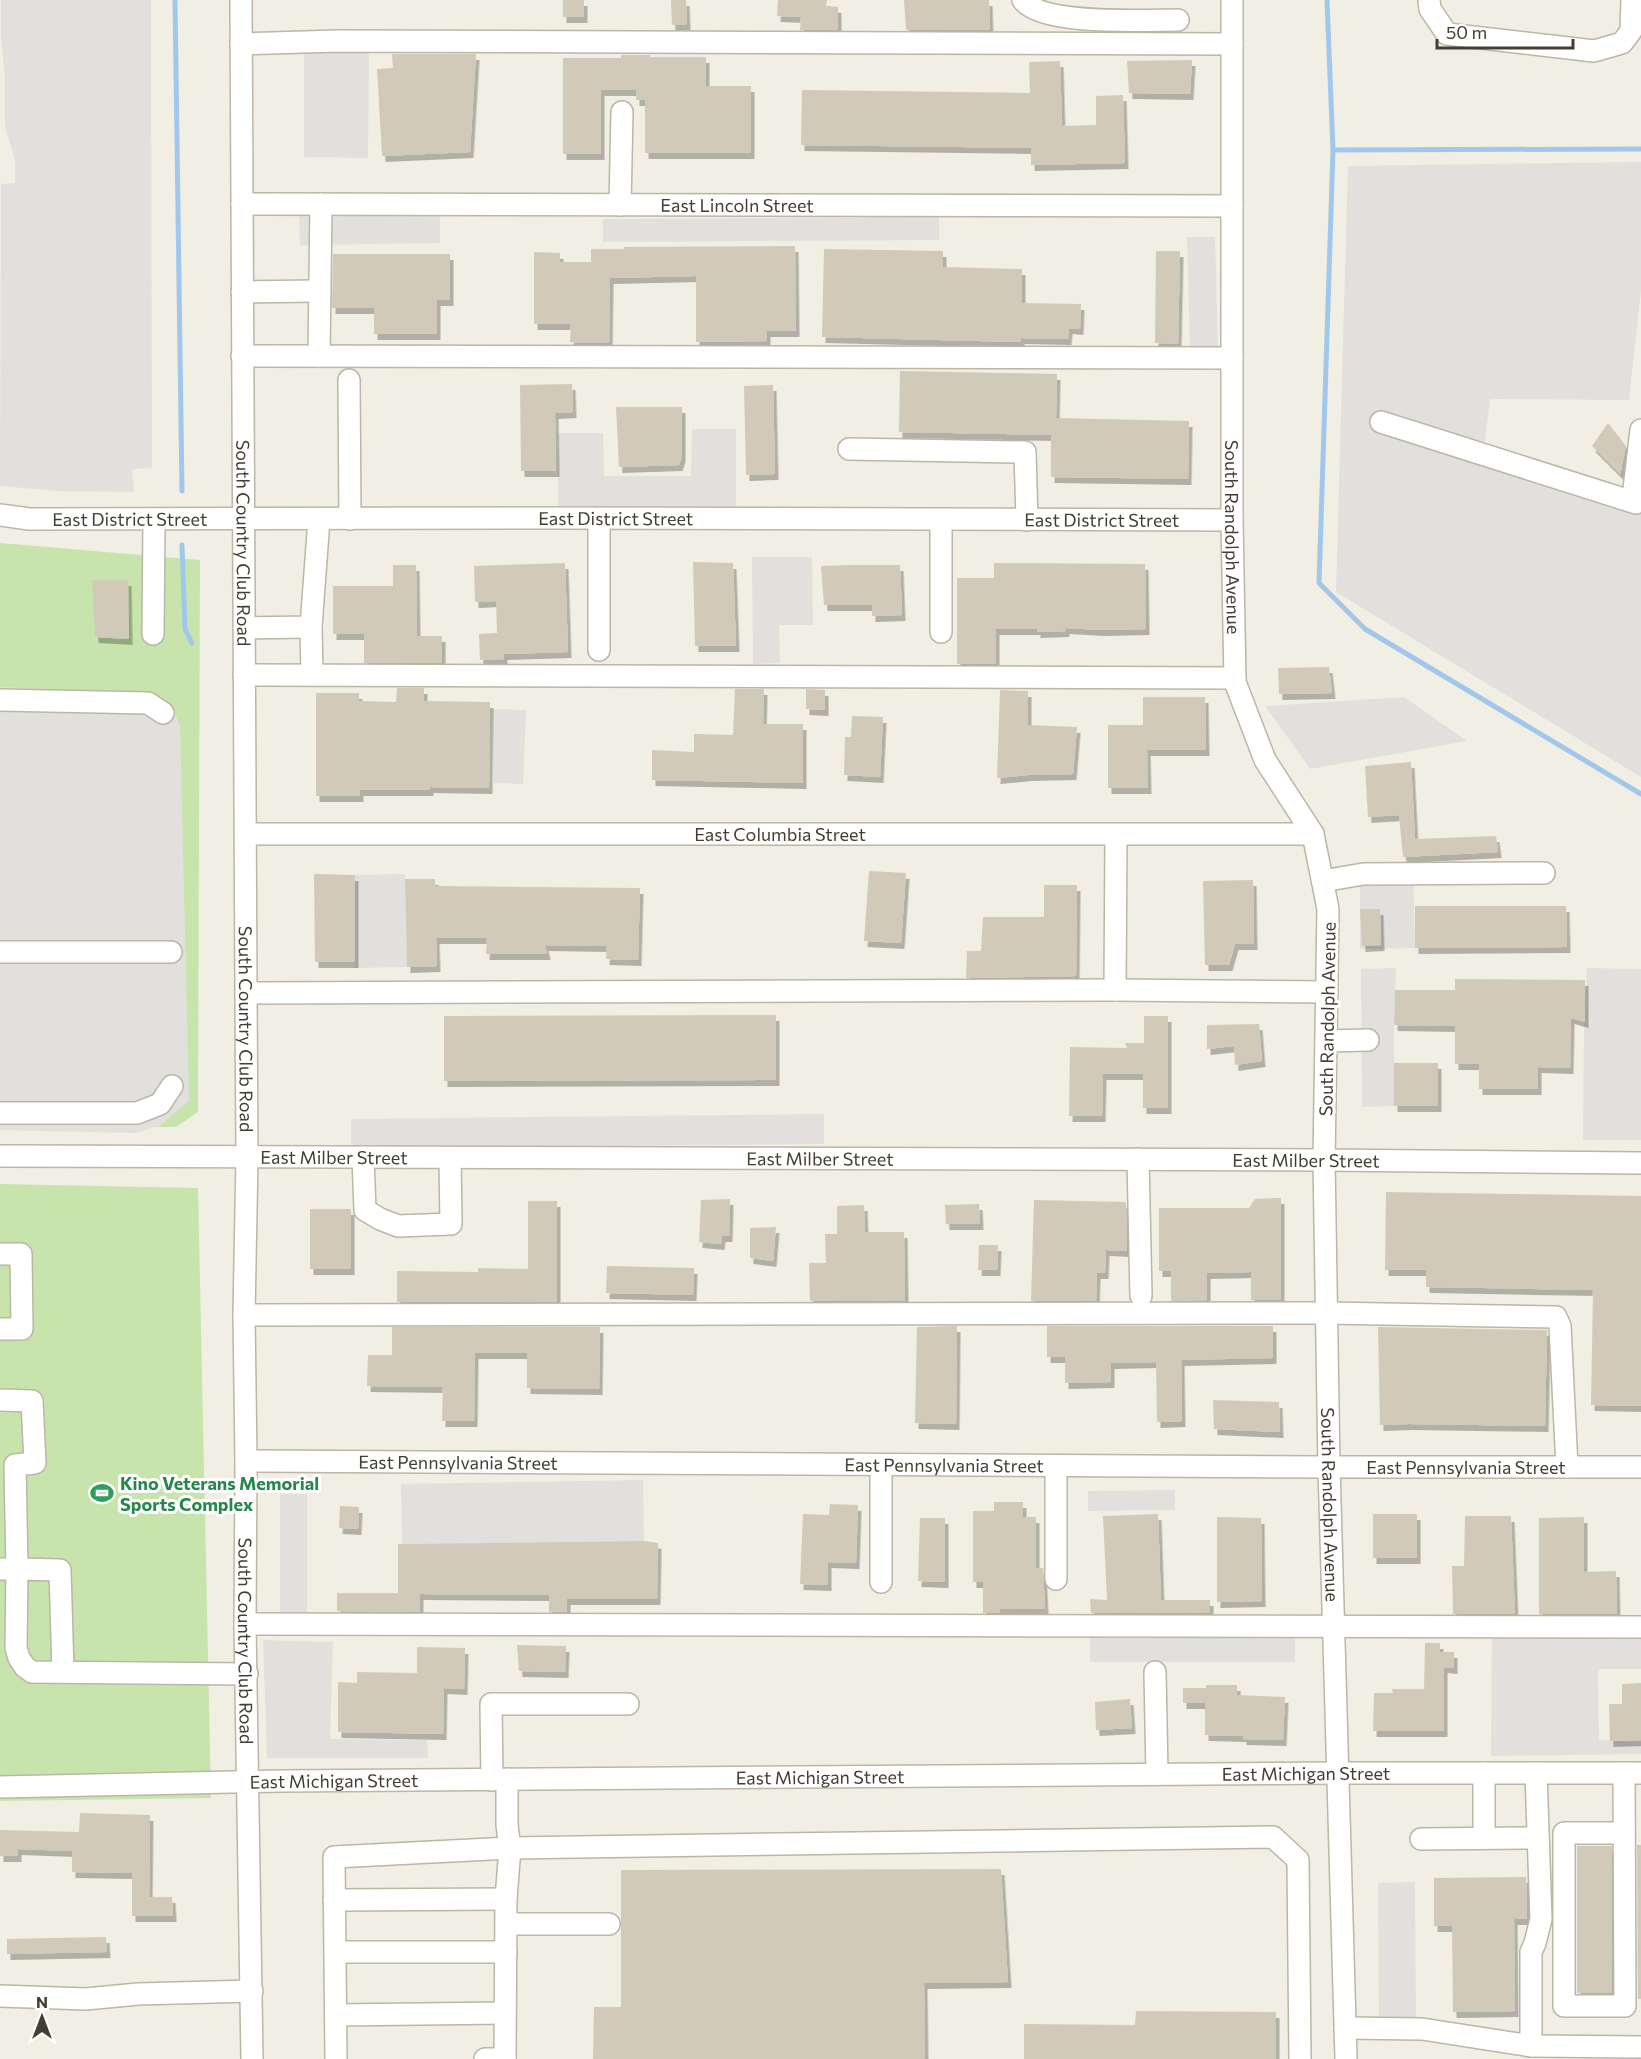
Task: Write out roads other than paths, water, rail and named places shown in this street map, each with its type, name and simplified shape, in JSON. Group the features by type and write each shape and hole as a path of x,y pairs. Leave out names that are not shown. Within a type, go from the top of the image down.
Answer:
{"street":[{"name":"South Country Club Road","path":"241,0 247,1157 244,1315 245,1624 252,2059"},
{"path":"1023,0 1035,10 1067,18 1178,20"},
{"name":"South Randolph Avenue","path":"1232,0 1232,520 1235,678 1265,760 1313,834 1328,909 1324,1160 1329,1467 1346,2059"},
{"path":"1429,0 1430,9 1447,34 1594,51 1622,43 1632,31 1632,0"},
{"path":"241,44 337,40 1232,44"},
{"path":"620,205 622,112"},
{"name":"East Lincoln Street","path":"242,204 1232,206"},
{"path":"319,356 321,204"},
{"path":"242,292 320,291"},
{"path":"242,356 1232,358"},
{"path":"349,380 350,519"},
{"path":"1381,422 1635,496 1641,430"},
{"path":"849,449 1026,452 1027,520"},
{"name":"East District Street","path":"0,515 29,519 1232,520"},
{"path":"153,634 154,519"},
{"path":"312,675 310,627 319,519"},
{"path":"599,519 599,650"},
{"path":"941,520 941,632"},
{"path":"244,628 310,627"},
{"path":"244,675 1235,678"},
{"path":"0,700 148,703 163,712"},
{"name":"East Columbia Street","path":"246,834 1313,834"},
{"path":"1115,990 1116,835"},
{"path":"1323,881 1363,874 1544,873"},
{"path":"0,952 171,952"},
{"path":"246,993 1115,990 1327,992"},
{"path":"1326,1041 1368,1040"},
{"path":"0,1113 136,1113 160,1104 172,1086"},
{"name":"East Milber Street","path":"0,1156 1138,1159 1641,1163"},
{"path":"363,1157 365,1210 398,1226 451,1224 450,1158"},
{"path":"1138,1159 1142,1296"},
{"path":"0,1254 21,1254 22,1329 0,1329"},
{"path":"244,1315 1327,1313 1556,1317 1560,1326 1566,1467"},
{"path":"0,1400 32,1401 35,1463 7,1461 8,1569 16,1648 18,1658 25,1667 33,1672 247,1674"},
{"name":"East Pennsylvania Street","path":"246,1461 1641,1467"},
{"path":"881,1465 881,1582"},
{"path":"1056,1466 1056,1579"},
{"path":"8,1569 60,1570 63,1672"},
{"path":"245,1624 1641,1627"},
{"path":"1155,1672 1157,1774"},
{"path":"485,2059 505,2059 506,1899 510,1848 491,1704 628,1704"},
{"path":"1484,1773 1484,1838"},
{"path":"1531,2046 1530,1953 1541,1919 1536,1773"},
{"path":"1624,1833 1564,1833 1564,2006 1625,2006 1624,1833 1632,1773"},
{"name":"East Michigan Street","path":"0,1787 249,1781 1632,1773"},
{"path":"336,2059 334,1857 510,1848 1273,1837 1298,1860 1300,2059"},
{"path":"1421,1839 1538,1838"},
{"path":"334,1900 506,1899"},
{"path":"506,1924 609,1924"},
{"path":"335,1952 506,1953"},
{"path":"0,1996 86,1999 138,1994 252,1991"},
{"path":"336,2015 505,2013"},
{"path":"1345,2028 1422,2029 1531,2046 1641,2047"}],"waterway":[{"path":"175,0 182,491"},
{"path":"1327,0 1333,150 1641,149"},
{"path":"1333,150 1319,583 1365,629 1641,794"},
{"path":"182,545 185,629 192,643"}],"place":[{"name":"Kino Veterans Memorial Sports Complex","path":"102,1493"}]}
